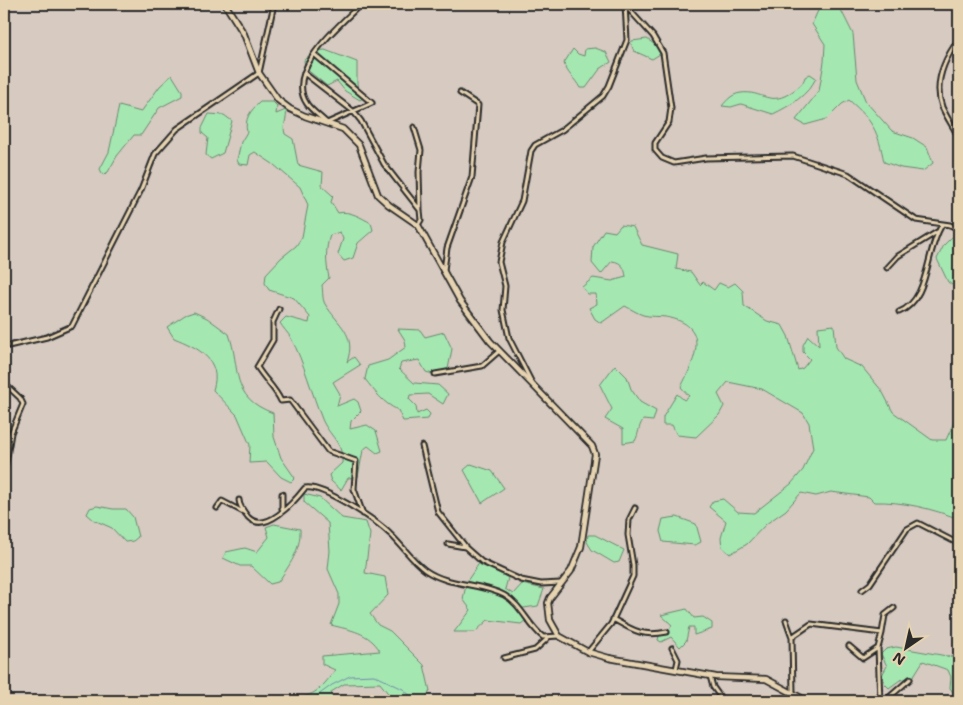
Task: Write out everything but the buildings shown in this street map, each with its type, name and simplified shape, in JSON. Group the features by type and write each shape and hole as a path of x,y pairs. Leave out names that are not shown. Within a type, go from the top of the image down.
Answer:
{"main road":[{"path":"225,4 244,34 259,73 278,100 290,109 343,129 359,144 375,189 384,202 418,225 443,274 470,316 498,352 535,388 594,451 581,547 575,564 548,603 550,620 559,636 588,652 710,676 759,677 775,683 807,701"}],"street":[{"path":"4,347 48,337 72,326 141,190 155,154 177,129 259,73 274,4"},
{"path":"314,54 372,102 328,123 307,103 303,91 304,73 314,54 361,4"},
{"path":"625,4 653,36 662,53 671,108 669,122 655,143 655,150 662,158 674,163 706,158 793,156 848,174 916,220 954,226 959,229"},
{"path":"535,388 509,338 503,310 504,286 499,262 501,250 522,201 531,150 535,145 562,130 599,101 609,86 627,40 625,4"},
{"path":"959,40 947,55 941,71 940,88 943,109 959,138"},
{"path":"304,73 353,111 361,121 384,164 420,210"},
{"path":"443,274 447,248 472,177 478,122 478,106 460,93"},
{"path":"414,126 421,150 419,172 421,220 418,225"},
{"path":"954,226 959,218"},
{"path":"899,312 911,306 918,296 938,231 942,224"},
{"path":"887,268 898,256 938,231"},
{"path":"279,309 273,322 273,340 257,367 267,383 274,387 281,401 290,400 328,451 356,461 354,489 363,514"},
{"path":"435,374 482,366 498,352"},
{"path":"4,383 20,398 23,404 11,433 4,475"},
{"path":"422,446 438,512 465,547 482,562 520,580 541,584 556,582 562,584"},
{"path":"217,508 222,501 246,514 257,523 273,519 304,488 309,487 363,514 392,536 425,570 445,581 507,596 539,634 549,638"},
{"path":"282,494 282,510"},
{"path":"239,500 246,514"},
{"path":"588,652 613,619 633,576 628,535 629,520 635,508"},
{"path":"862,590 870,584 907,528 918,523 959,544"},
{"path":"448,544 465,547"},
{"path":"880,701 878,648 885,615 894,608"},
{"path":"613,619 650,636 667,632"},
{"path":"786,620 792,637 792,693"},
{"path":"792,637 811,624 882,633"},
{"path":"504,658 535,650 549,638 559,636"},
{"path":"849,646 863,658 878,648"},
{"path":"672,648 678,660 676,669"},
{"path":"710,676 713,687 723,701"},
{"path":"885,701 910,679"}],"green space":[{"path":"821,4 843,4 841,10 853,34 857,80 866,102 892,131 913,138 927,147 933,163 923,171 901,168 884,162 877,134 864,114 849,100 842,104 827,119 805,125 796,120 819,91 825,44 812,24"},
{"path":"647,39 658,47 660,54 652,59 634,51 631,44 632,41"},
{"path":"595,48 606,52 611,62 600,69 586,88 580,88 564,63 573,49 578,54 584,56 585,49"},
{"path":"325,50 357,62 357,84 363,98 360,100 345,91 337,81 327,86 305,68 304,60 314,51"},
{"path":"810,74 816,78 808,90 792,104 773,114 741,104 731,107 722,106 732,96 741,93 772,98 785,96 799,87 805,77"},
{"path":"172,75 182,91 182,96 159,108 141,135 134,135 117,156 108,172 103,175 100,169 109,152 119,106 141,112 160,86"},
{"path":"260,102 273,102 277,106 276,114 286,110 284,131 285,134 293,139 298,165 323,172 322,186 333,196 331,202 338,213 342,212 360,217 371,223 373,230 358,243 353,258 344,261 338,254 343,239 340,232 330,235 326,256 329,278 322,285 325,304 345,330 348,337 350,344 347,362 354,357 360,365 333,382 340,394 337,406 354,399 358,402 361,411 351,421 350,429 367,425 376,431 382,451 377,453 368,446 363,450 358,477 348,478 341,490 331,481 329,475 342,463 341,450 322,419 296,347 280,323 286,317 309,323 310,317 294,298 269,290 265,283 266,274 296,246 302,237 308,205 300,187 273,164 255,152 250,155 248,165 239,164 237,160 241,142 247,132 247,119"},
{"path":"209,114 224,115 232,121 223,153 211,159 206,155 208,138 202,133 202,128"},
{"path":"621,225 633,227 642,245 678,254 676,269 691,272 700,285 703,282 714,290 719,283 728,287 735,283 743,291 744,306 767,321 782,325 788,336 798,370 803,368 810,359 803,352 803,345 808,336 819,346 818,327 834,325 836,347 844,359 862,367 882,391 893,412 932,440 946,440 959,411 959,519 917,506 874,502 869,497 831,492 816,496 801,493 786,510 766,524 747,544 730,554 722,547 721,538 726,521 709,507 713,501 723,499 738,512 754,513 791,484 803,470 813,448 809,423 803,413 762,389 728,382 718,394 724,406 719,415 696,437 677,435 672,425 663,425 663,417 677,394 684,400 689,396 681,387 695,354 696,344 694,335 689,327 680,321 666,317 643,315 625,306 601,323 595,319 589,308 597,304 596,294 588,294 582,287 593,278 612,281 626,277 621,264 612,261 601,274 592,263 593,247 604,230 615,232"},
{"path":"952,237 959,239 959,316 956,312 958,289 948,282 937,259 944,245"},
{"path":"194,312 207,318 229,334 239,381 243,390 249,399 273,413 274,437 281,458 295,478 291,482 281,477 267,462 249,463 250,445 237,415 213,390 215,380 211,363 199,350 174,338 167,327 185,315"},
{"path":"398,329 420,330 425,337 444,332 452,349 448,369 433,374 426,372 419,360 401,363 399,369 414,383 438,385 448,394 443,404 428,394 410,395 409,399 416,406 417,414 426,410 430,414 428,419 403,421 398,410 384,401 365,379 368,366 388,360 406,347 405,340"},
{"path":"615,365 627,377 631,389 640,402 656,411 653,421 643,420 635,441 623,443 623,429 605,419 612,409 600,385"},
{"path":"471,464 492,471 504,488 482,503 464,470"},
{"path":"304,494 320,498 342,518 366,522 370,534 365,573 385,577 388,595 370,614 378,625 390,631 424,665 430,691 423,701 394,701 380,683 344,684 331,692 333,701 285,701 286,698 309,695 325,683 335,670 322,664 322,656 380,651 365,636 352,630 331,625 339,604 339,594 328,569 330,551 328,523 304,502"},
{"path":"97,506 126,509 133,517 138,537 133,541 125,542 112,528 94,520 87,514 90,508"},
{"path":"677,517 696,524 701,542 695,545 663,542 660,531 663,519"},
{"path":"274,524 300,529 299,544 290,564 278,582 270,584 251,566 240,566 223,558 226,552 245,548 257,552 269,537 266,527"},
{"path":"588,535 595,535 624,550 619,562 614,563 592,550 587,542"},
{"path":"480,562 508,578 505,589 513,594 522,584 544,589 538,606 516,609 526,620 521,624 488,620 475,632 454,632 471,610 463,599 467,581"},
{"path":"687,609 694,618 703,617 712,623 712,629 694,635 694,627 689,627 686,641 680,647 671,637 661,642 658,640 660,632 669,630 672,625 661,615"},
{"path":"896,647 958,658 959,701 950,688 951,677 948,670 923,661 913,677 900,680 889,688 885,684 882,675 887,666 881,654 886,649"}],"waterway":[{"path":"310,701 332,685 350,676 374,675 403,689 416,701"}]}
